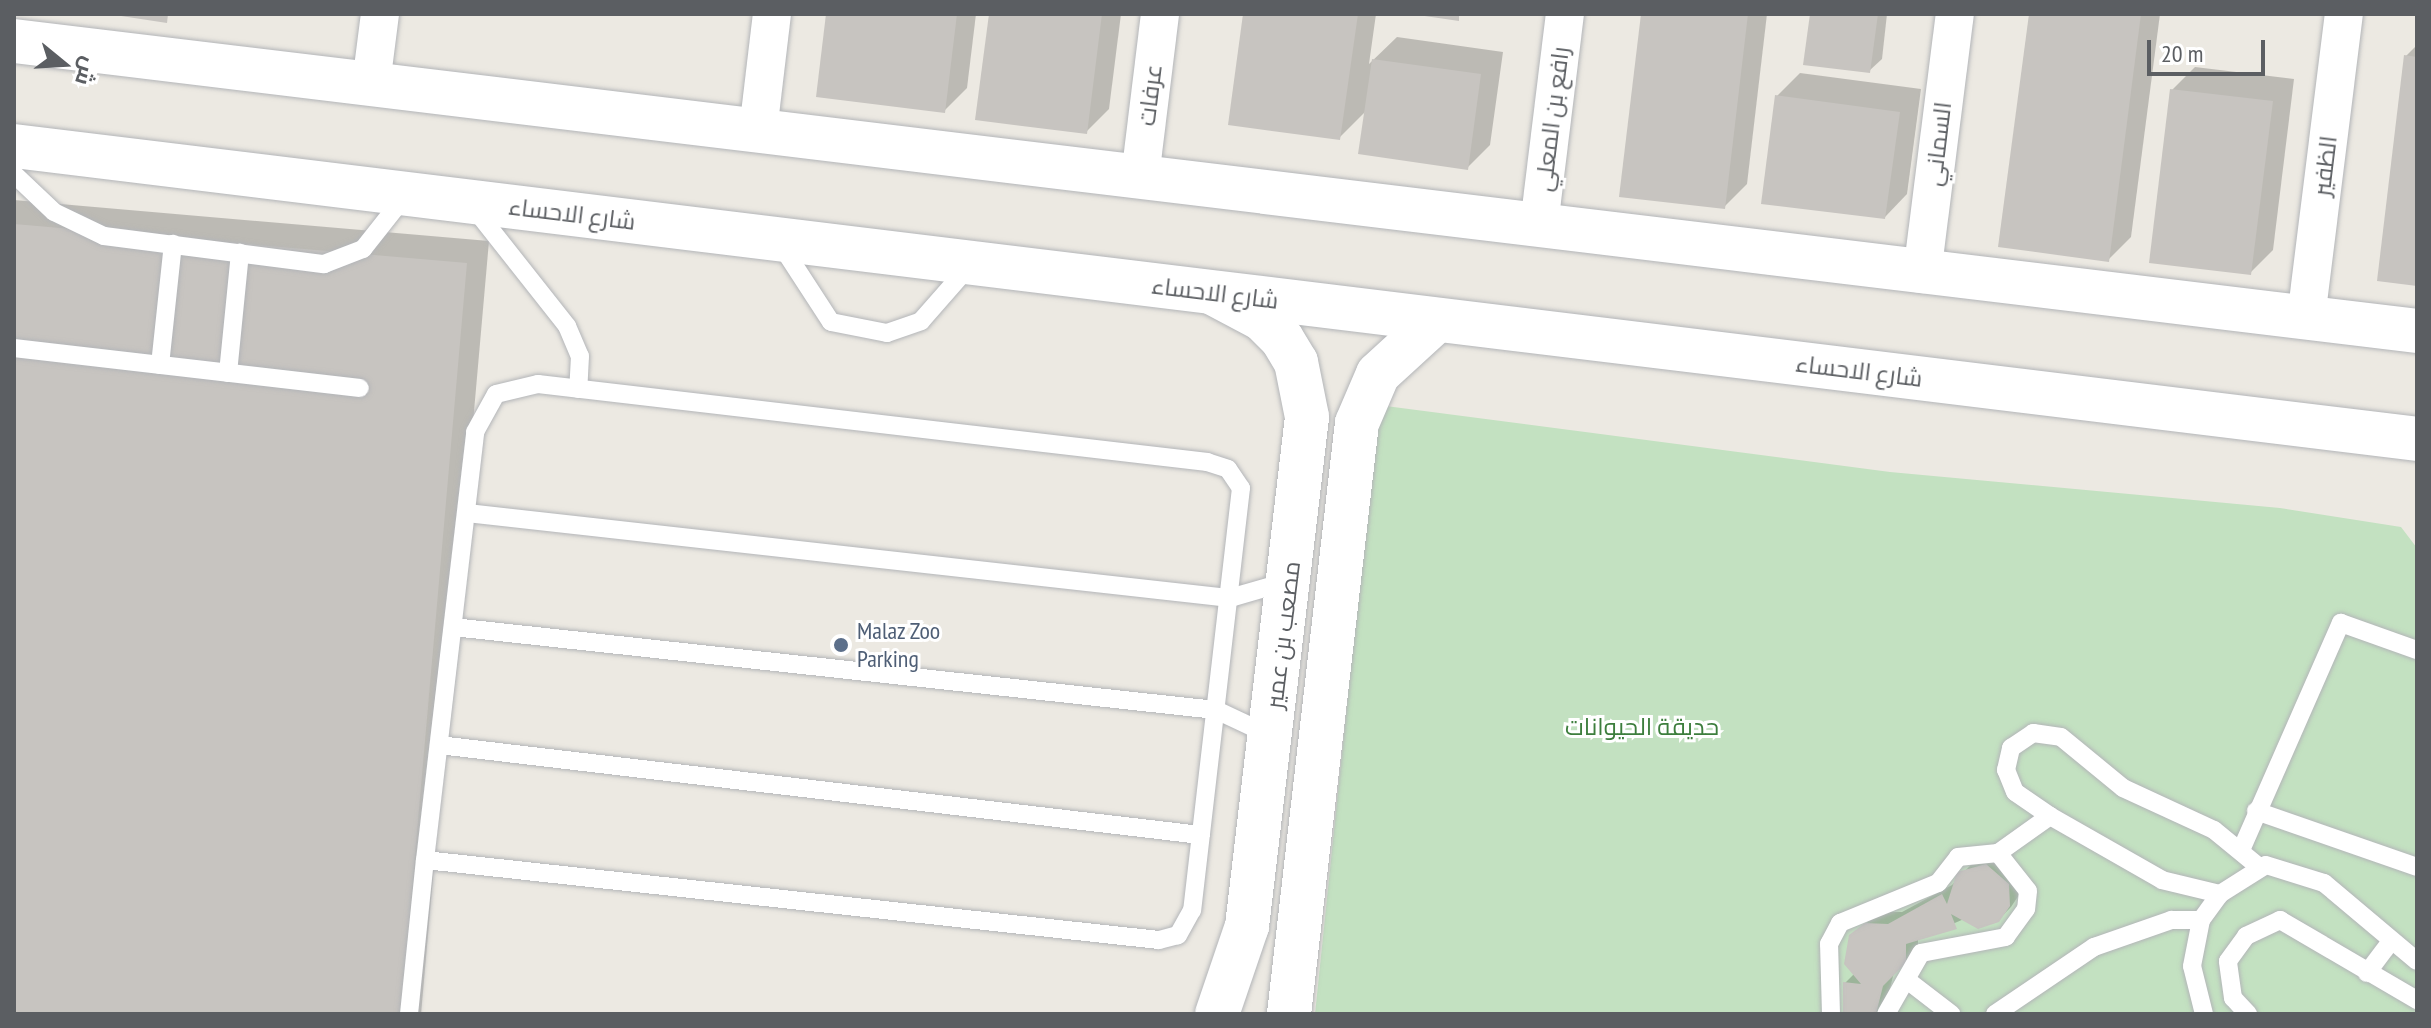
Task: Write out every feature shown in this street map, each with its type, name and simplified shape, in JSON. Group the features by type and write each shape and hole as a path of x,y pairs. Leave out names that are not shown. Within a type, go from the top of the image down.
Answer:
{"main road":[{"path":"14,41 1922,274 2417,331"},
{"name":"شارع الاحساء","path":"14,146 2417,439"},
{"name":"مصعب بن عمير","path":"1213,293 1262,319 1282,339 1296,362 1307,417 1247,926 1217,1014"},
{"name":"مصعب بن عمير","path":"1289,1014 1357,423 1378,374 1437,320"},
{"path":"1307,417 1357,423"}],"street":[{"path":"371,84 380,14"},
{"path":"758,131 772,14"},
{"name":"عرفات","path":"1140,177 1160,14"},
{"name":"رافع بن المعلي","path":"1539,225 1565,14"},
{"name":"السماني","path":"1922,274 1955,14"},
{"name":"الظفير","path":"2306,318 2344,14"}],"lane":[{"path":"14,174 85,230 240,253 337,262 363,249 406,194"},
{"path":"468,201 567,326 580,356 578,389"},
{"path":"777,239 831,322 873,331 913,326 973,263"},
{"path":"160,365 173,244"},
{"path":"228,373 240,253"},
{"path":"14,348 360,388"},
{"path":"409,1014 425,860 467,513 486,405 524,383 1218,464 1241,488 1190,920 1178,935 1159,940 425,860"},
{"path":"467,513 1230,598 1290,579"},
{"path":"2242,848 2341,623 2417,650"},
{"path":"453,627 1216,710 1270,737"},
{"path":"2220,894 2162,880 2050,816 2015,792 2006,770 2011,748 2033,733 2061,737 2123,788 2242,848 2259,867"},
{"path":"439,745 1201,835"},
{"path":"2256,811 2417,867"},
{"path":"1831,1014 1829,944 1840,923 1938,883 1958,857 1998,853 2050,816"},
{"path":"1886,1014 1921,953 2006,937 2026,909 2028,891 1998,853"},
{"path":"2204,1014 2192,966 2201,920 2220,894 2259,867 2284,867 2324,883 2417,961"},
{"path":"1995,1014 2106,942 2171,920 2201,920"},
{"path":"2248,1014 2233,998 2228,961 2246,936 2280,920 2417,1000"},
{"path":"2367,973 2391,941"},
{"path":"1907,980 1951,1014"}],"green space":[{"name":"حديقة الحيوانات","path":"1378,405 1890,472 2280,508 2401,527 2417,548 2417,1014 1315,1014"}],"building":[{"path":"108,14 168,14 167,23"},
{"path":"826,14 957,14 945,113 816,97"},
{"path":"989,14 1102,14 1087,134 975,120"},
{"path":"1243,14 1358,14 1340,140 1228,125"},
{"path":"1411,14 1459,14 1459,21"},
{"path":"1641,14 1748,14 1725,209 1619,197"},
{"path":"1810,14 1878,14 1870,73 1803,65"},
{"path":"2029,14 2141,14 2109,262 1998,247"},
{"path":"2404,55 2417,57 2417,286 2377,281"},
{"path":"1372,59 1481,74 1468,170 1358,154"},
{"path":"2170,89 2273,101 2251,275 2149,263"},
{"path":"1775,95 1900,112 1885,219 1761,204"},
{"path":"14,224 467,263 401,1014 14,1014"},
{"path":"1986,864 2009,884 2010,906 1999,922 1978,929 1951,914 1957,929 1906,944 1906,963 1883,986 1876,1014 1843,1014 1843,982 1861,984 1844,964 1849,935 1865,923 1888,924 1942,894 1947,904 1957,872"}],"place":[{"name":"Malaz Zoo Parking","path":"841,645"}]}
